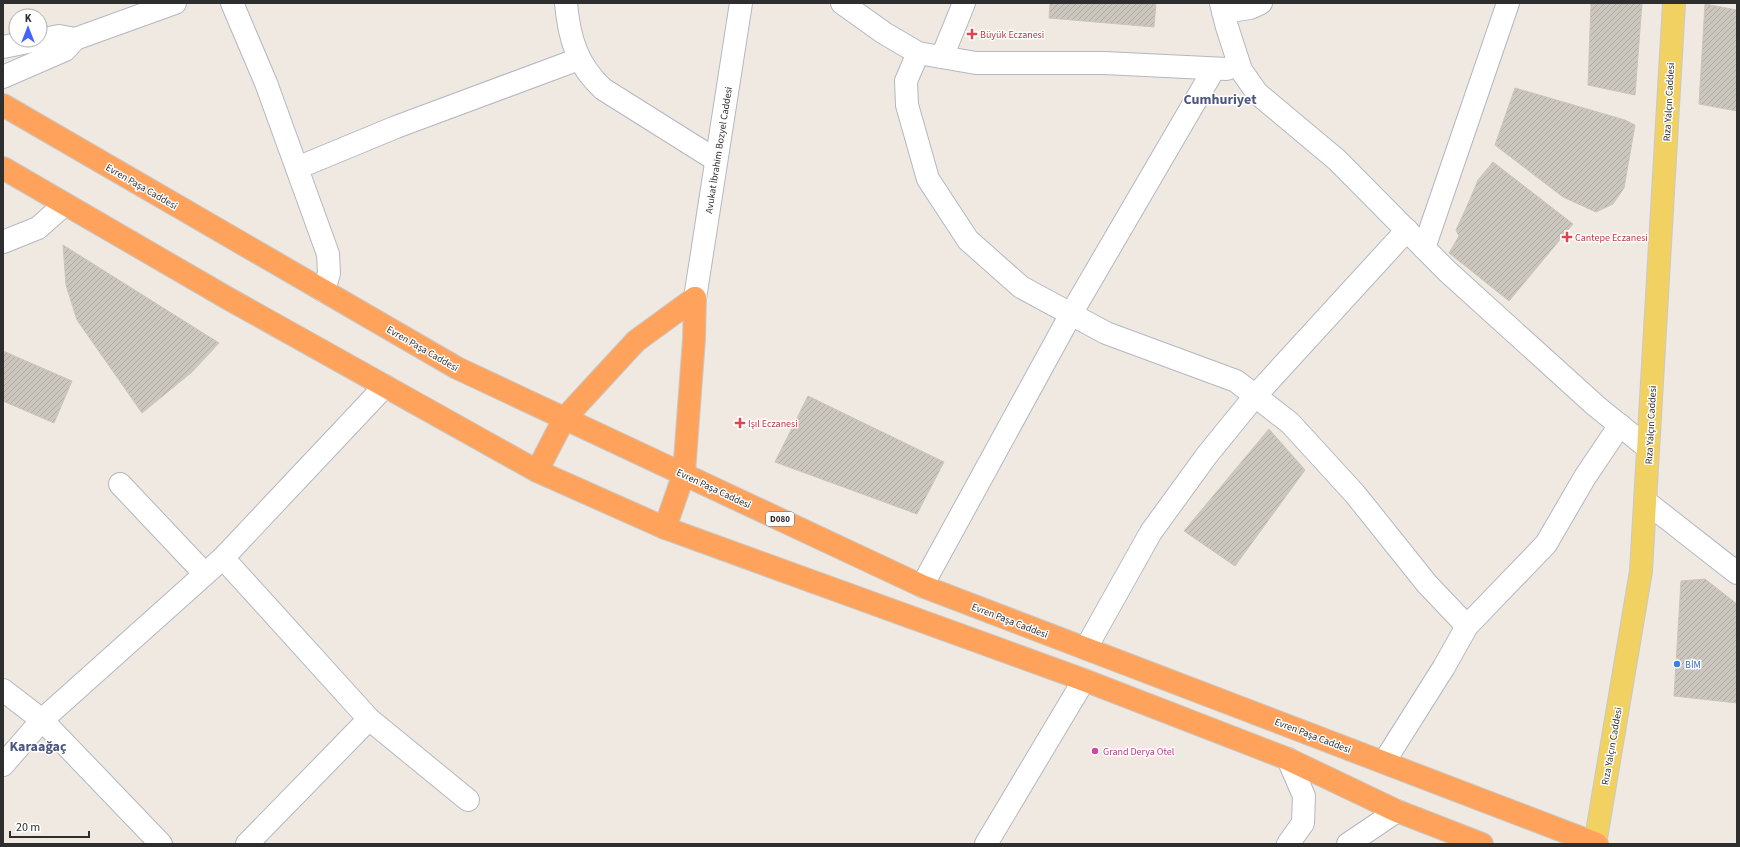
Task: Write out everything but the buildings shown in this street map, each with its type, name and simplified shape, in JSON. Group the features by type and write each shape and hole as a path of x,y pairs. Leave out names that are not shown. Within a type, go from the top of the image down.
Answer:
{"highway":[{"name":"Evren Paşa Caddesi","path":"3,105 457,368 564,419 684,473 922,586 1596,843"},
{"path":"3,168 64,205 537,471 665,528 1084,680 1288,759 1398,811 1482,844"},
{"path":"537,471 564,419 636,341 695,298"},
{"path":"665,528 684,473 694,339 695,298"}],"main road":[{"name":"Rıza Yalçın Caddesi","path":"1596,843 1641,571 1674,3"}],"street":[{"path":"3,77 65,50 75,39 176,3"},
{"path":"232,3 266,83 328,254 329,273 324,291"},
{"path":"566,3 569,26 579,60 603,89 716,160"},
{"name":"Avukat İbrahim Bozyel Caddesi","path":"695,298 741,3"},
{"path":"842,3 884,33 918,53 976,62 1104,62 1241,70"},
{"path":"942,57 964,3"},
{"path":"1261,3 1250,8 1222,8 1241,70 1257,93 1337,160 1447,271 1579,390 1648,448"},
{"path":"1424,248 1508,3"},
{"path":"48,38 59,36 75,39"},
{"path":"918,53 906,81 907,105 928,179 968,240 1021,288 1106,333 1236,381 1290,423 1355,494 1426,584 1467,626"},
{"path":"297,168 396,127 579,60"},
{"path":"922,586 1071,314 1214,69"},
{"path":"3,242 38,228 64,205"},
{"path":"1086,648 1151,532 1207,455 1255,396 1407,230"},
{"path":"3,765 42,720 223,558 384,386"},
{"path":"1384,762 1444,667 1467,626 1546,544 1584,477 1620,425"},
{"path":"120,484 205,574"},
{"path":"1645,501 1737,573"},
{"path":"223,558 369,718 468,800"},
{"path":"986,844 1084,680"},
{"path":"3,690 42,720 161,844"},
{"path":"247,844 369,718"},
{"path":"1288,759 1304,796 1303,823 1288,844"},
{"path":"1348,844 1398,811"}],"place":[{"name":"Büyük Eczanesi","path":"972,34"},
{"name":"Cantepe Eczanesi","path":"1567,237"},
{"name":"Işıl Eczanesi","path":"740,423"},
{"name":"BİM","path":"1677,664"},
{"name":"Grand Derya Otel","path":"1095,751"}],"district":[{"name":"Cumhuriyet","path":"1220,99"},
{"name":"Karaağaç","path":"38,746"}]}
